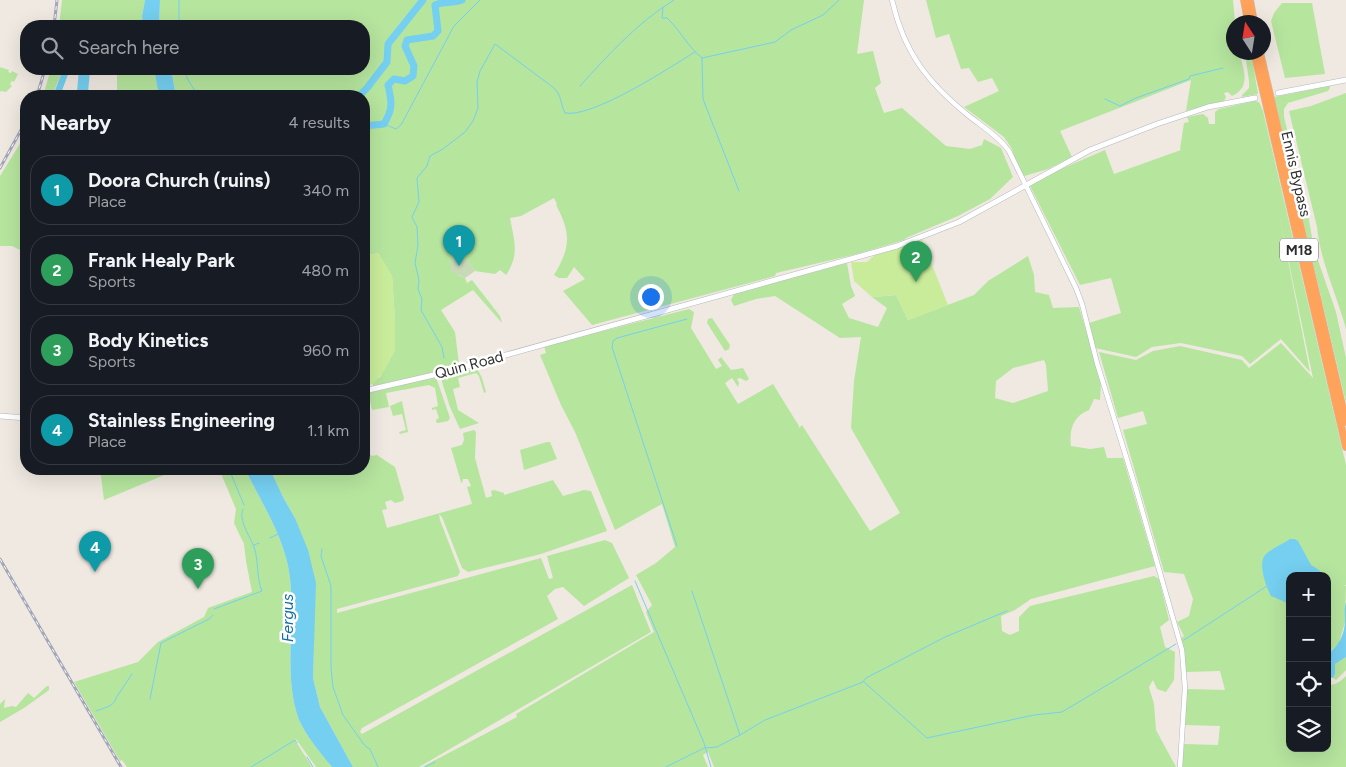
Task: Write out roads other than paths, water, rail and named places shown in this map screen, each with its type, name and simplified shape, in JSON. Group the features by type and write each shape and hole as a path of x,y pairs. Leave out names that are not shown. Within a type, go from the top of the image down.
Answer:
{"highway":[{"path":"1244,0 1247,15"},
{"path":"1250,0 1253,15"},
{"name":"Ennis Bypass","path":"1256,60 1346,447"},
{"name":"Ennis Bypass","path":"1262,60 1346,422"}],"main road":[{"path":"1278,93 1346,80"},
{"name":"Quin Road","path":"370,390 438,374 898,246 959,222 1090,150 1208,107 1255,98"},
{"path":"0,416 20,418"}],"street":[{"path":"892,0 906,41 926,76 946,96 1001,141 1009,151 1076,288 1182,650 1185,688 1180,767"}],"water":[{"path":"145,0 160,0 159,20 142,20"},
{"path":"61,75 68,75 62,90 55,90"},
{"path":"79,75 90,75 88,90 77,90"},
{"path":"155,75 172,75 175,90 158,90"},
{"path":"248,475 273,475 295,518 308,550 316,583 313,678 320,707 353,767 332,767 308,736 298,717 293,699 290,661 291,584 285,553"},
{"path":"1290,539 1295,539 1298,541 1311,565 1320,572 1286,572 1286,603 1271,596 1265,581 1262,563 1263,558 1268,552"},
{"path":"1346,602 1346,657 1335,664 1333,678 1331,677 1331,651 1342,635 1345,625"}],"waterway":[{"path":"179,0 179,20"},
{"path":"365,90 387,62 388,44 423,0"},
{"path":"370,125 384,124 389,114 391,105 388,85 394,79 405,81 413,76 414,66 405,46 407,40 433,36 438,31 435,5 462,0"},
{"path":"384,124 396,129 401,125 454,26 480,0"},
{"path":"580,86 648,18 674,0"},
{"path":"663,7 662,18 667,18 692,49 702,58 775,42 791,30 823,15 839,0"},
{"path":"444,358 442,347 421,310 422,299 418,289 419,280 415,263 418,245 417,227 412,217 419,202 417,178 427,166 430,156 443,149 465,132 473,121 478,108 477,82 480,71 495,44 554,88 560,97 565,113 593,108 612,100 650,80 695,52"},
{"path":"702,58 703,99 739,191"},
{"path":"1105,99 1120,106 1136,98 1189,79 1190,76 1223,68"},
{"path":"186,75 194,90"},
{"path":"677,546 612,347 613,341 617,338 687,319"},
{"path":"232,475 244,505"},
{"path":"214,609 262,591 256,552 242,518 243,509"},
{"path":"270,538 278,534"},
{"path":"254,545 259,543"},
{"path":"322,549 321,556 331,586 331,668 333,687 343,715 365,746 370,749 378,767"},
{"path":"635,581 704,743 711,767"},
{"path":"1184,640 1267,586"},
{"path":"692,591 740,735"},
{"path":"666,767 704,748 717,747 765,720 863,682 866,678 945,637 1007,611"},
{"path":"150,699 161,643 209,619 213,615"},
{"path":"864,682 927,738 1034,715 1062,712 1176,644"},
{"path":"96,711 108,707 115,701 132,674"},
{"path":"251,767 295,740 297,743"},
{"path":"307,757 313,767"},
{"path":"425,767 435,762"}],"railway":[{"path":"55,20 57,0"},
{"path":"39,90 43,75"},
{"path":"0,168 20,132"},
{"path":"0,559 121,767"}],"place":[{"name":"Doora Church (ruins)","path":"459,266"},
{"name":"Frank Healy Park","path":"916,282"},
{"name":"Stainless Engineering","path":"95,572"},
{"name":"Body Kinetics","path":"198,589"}],"water label":[{"name":"Fergus","path":"287,618"}]}
